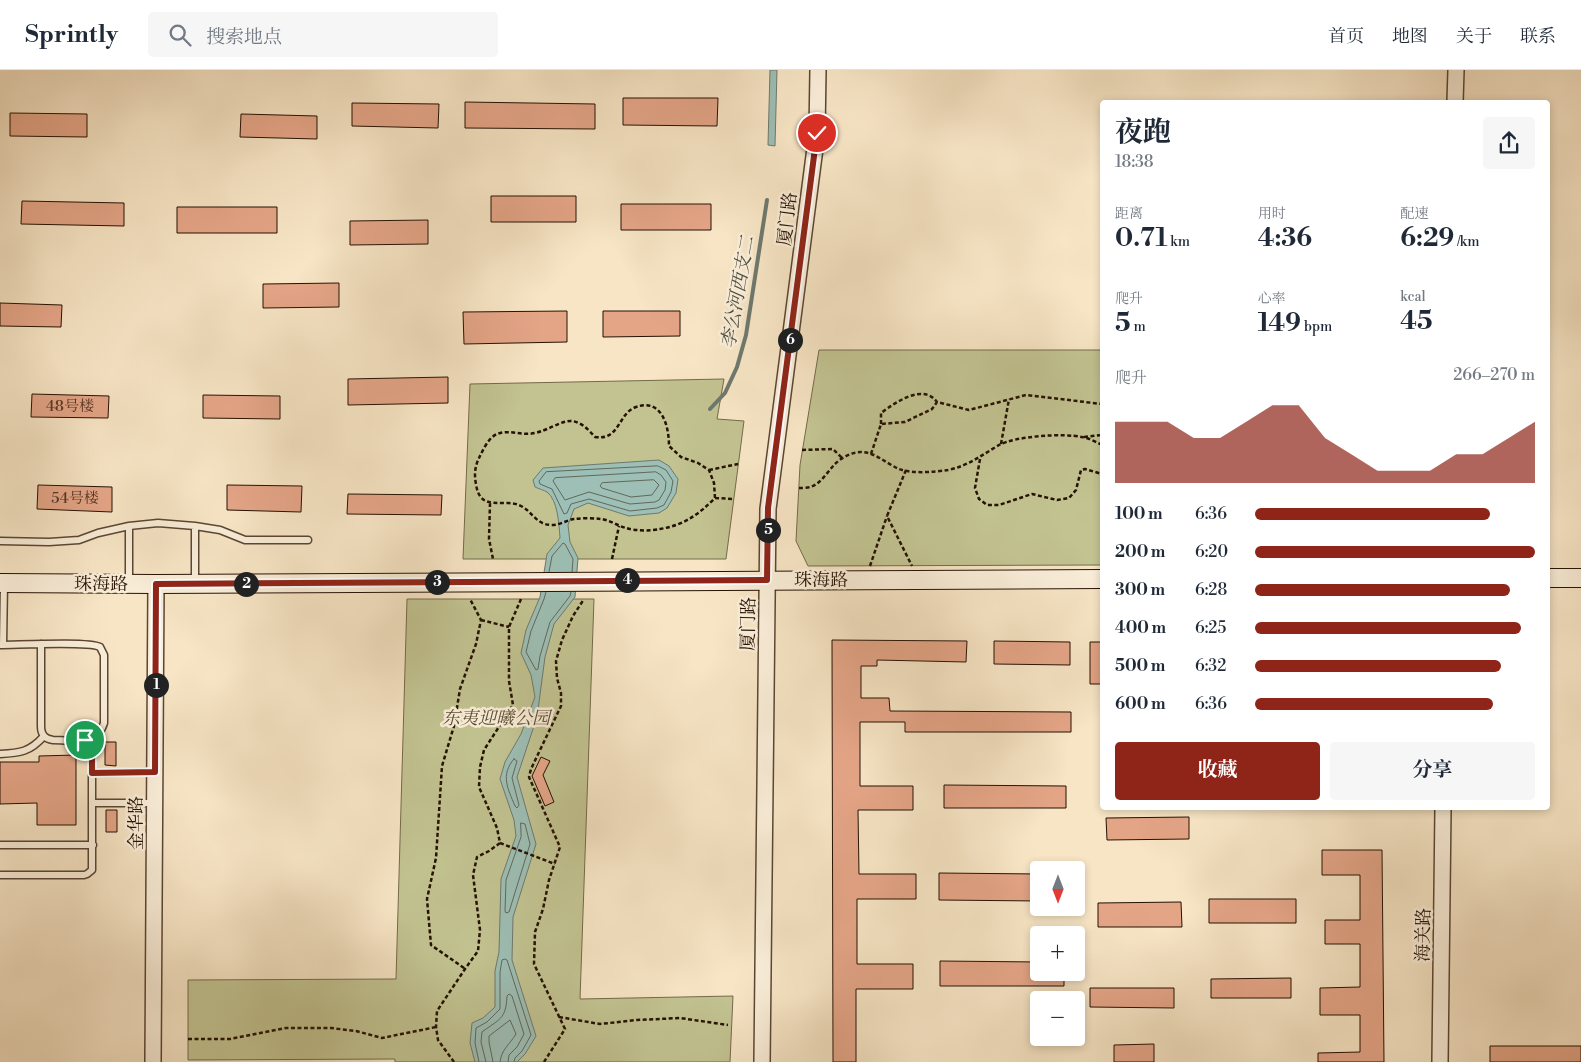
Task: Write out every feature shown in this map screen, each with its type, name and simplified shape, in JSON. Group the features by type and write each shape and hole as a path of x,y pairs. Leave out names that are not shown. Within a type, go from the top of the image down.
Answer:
{"main road":[{"path":"1550,578 1581,578"},
{"name":"珠海路","path":"2,583 195,584 1100,579"}],"street":[{"name":"厦门路","path":"762,1062 768,508 817,133 818,70"},
{"path":"1455,100 1456,70"},
{"name":"金华路","path":"153,1062 156,584"},
{"name":"海关路","path":"1440,1062 1443,810"}],"lane":[{"path":"0,541 49,542 79,540 98,533 129,526 158,523 220,530 245,540 308,540"},
{"path":"129,526 129,584"},
{"path":"195,526 195,584"},
{"path":"2,583 2,645 41,644 90,644 100,647 104,655 104,723 98,736 92,739 53,740 44,736 41,726 41,644"},
{"path":"0,754 26,751 44,736"},
{"path":"0,875 87,874 92,870 92,739"},
{"path":"92,773 155,772"},
{"path":"93,804 155,803"},
{"path":"0,845 93,845"}],"path":[{"path":"871,454 881,424 881,413 892,404 918,392 933,396 937,402 969,410 1026,395 1100,404"},
{"path":"1001,444 1009,399"},
{"path":"881,424 905,422 932,409 937,402"},
{"path":"715,498 714,483 709,470 698,463 681,457 668,446 669,439 665,419 653,407 644,406 635,407 625,415 615,432 603,437 595,437 588,429 576,421 564,422 548,430 530,434 509,432 497,434 483,450 476,463 474,476 480,496 486,501 497,504 512,503 522,506 536,520 552,525 574,519 602,519 627,529 658,530 681,524 703,510 715,498 734,499"},
{"path":"799,488 817,484 834,464 842,458 863,452 871,454 901,470 949,470 971,463 1001,444 1012,440 1069,435 1083,437 1100,435"},
{"path":"1083,437 1100,445"},
{"path":"802,450 833,449 842,458"},
{"path":"980,457 976,488 979,499 987,505 999,504 1032,494 1057,500 1069,498 1076,490 1081,470 1085,469 1100,473"},
{"path":"709,470 738,464"},
{"path":"870,566 887,516 906,470"},
{"path":"490,503 489,539 494,560"},
{"path":"887,516 912,566"},
{"path":"612,559 619,526"},
{"path":"544,1062 565,1029 534,964 535,932 560,847 529,777 561,706 556,661 562,640 584,598"},
{"path":"465,969 431,945 427,899 436,858 442,766 454,726 460,689 476,644 481,620 470,599"},
{"path":"500,843 497,828 479,787 480,767 484,750 514,706 509,681 509,627 521,599"},
{"path":"481,620 509,627"},
{"path":"500,843 555,864"},
{"path":"454,1062 438,1040 436,1027 437,1011 478,951 480,930 474,875 477,856 489,851 500,843"},
{"path":"559,1017 600,1024 680,1018 728,1025"},
{"path":"188,1039 230,1040 286,1028 330,1028 382,1038 436,1027"}],"green space":[{"path":"819,350 1100,350 1100,565 808,566 796,541 800,465"},
{"path":"724,379 717,419 744,421 726,559 463,559 470,384"},
{"name":"东夷迎曦公园","path":"407,599 594,599 580,999 733,996 730,1062 395,1062 395,1059 188,1060 188,980 396,979"}],"water":[{"path":"770,70 777,70 775,146 768,145"},
{"path":"659,460 669,466 678,479 676,493 667,508 659,513 629,516 588,503 574,509 568,525 570,542 578,558 575,597 554,624 545,657 537,717 517,777 536,844 513,917 512,960 536,1036 525,1054 517,1062 475,1062 470,1043 472,1023 483,1018 495,1007 495,971 499,952 501,879 516,836 514,820 500,779 505,762 521,734 535,697 531,675 521,653 526,630 540,597 547,554 560,538 554,501 547,492 535,487 533,480 543,468"}],"building":[{"path":"623,98 718,98 717,126 623,125"},
{"path":"465,102 595,104 595,129 465,128"},
{"path":"352,103 439,104 438,128 352,126"},
{"path":"10,113 87,114 87,137 10,136"},
{"path":"241,114 317,116 317,139 240,137"},
{"path":"491,196 576,196 576,222 491,222"},
{"path":"22,201 124,203 124,226 21,224"},
{"path":"621,204 711,204 711,230 621,230"},
{"path":"177,207 277,207 277,233 177,233"},
{"path":"428,220 428,244 350,245 350,221"},
{"path":"339,283 339,307 263,308 263,284"},
{"path":"0,303 62,305 61,327 0,326"},
{"path":"567,311 567,342 464,344 463,312"},
{"path":"603,311 680,311 680,336 603,337"},
{"path":"448,377 448,403 348,405 348,379"},
{"path":"32,394 109,396 108,418 31,417"},
{"path":"203,395 280,396 280,419 203,418"},
{"path":"38,485 112,487 112,512 37,509"},
{"path":"227,485 302,486 301,512 227,510"},
{"path":"348,494 442,495 441,515 347,514"},
{"path":"832,640 967,641 966,662 877,660 877,666 861,666 861,698 889,698 890,711 1071,712 1071,732 905,732 905,722 860,722 860,786 913,786 913,810 858,810 859,874 916,874 916,899 857,899 857,964 913,964 913,989 856,989 856,1062 833,1062"},
{"path":"994,641 1070,642 1070,665 994,664"},
{"path":"1090,642 1100,642 1100,684 1090,684"},
{"path":"105,742 116,742 116,766 105,765"},
{"path":"76,755 76,825 37,825 37,803 0,804 0,762 39,762 39,756"},
{"path":"541,757 550,761 543,775 554,802 545,806 532,776"},
{"path":"944,785 1066,786 1066,808 944,808"},
{"path":"106,810 117,810 117,832 106,832"},
{"path":"1189,817 1189,839 1107,840 1106,818"},
{"path":"1322,850 1382,850 1384,1062 1318,1062 1318,1053 1360,1052 1360,1015 1320,1015 1320,988 1360,987 1360,944 1325,944 1325,920 1360,920 1360,875 1322,875"},
{"path":"939,873 1030,874 1030,901 939,900"},
{"path":"1209,899 1296,899 1296,923 1209,923"},
{"path":"1181,902 1182,927 1098,927 1098,903"},
{"path":"940,961 1030,962 1030,981 1064,981 1064,986 940,986"},
{"path":"1291,978 1291,998 1211,998 1211,979"},
{"path":"1090,988 1174,988 1174,1008 1090,1007"},
{"path":"1154,1044 1154,1062 1114,1062 1114,1045"},
{"path":"1490,1046 1581,1046 1581,1062 1490,1062"}],"waterway":[{"name":"李公河西支二","path":"710,409 725,393 737,367 746,335 767,200"}],"route":[{"path":"85,740 92,739 92,773 155,772 156,584 767,580 768,508 817,133"}]}
